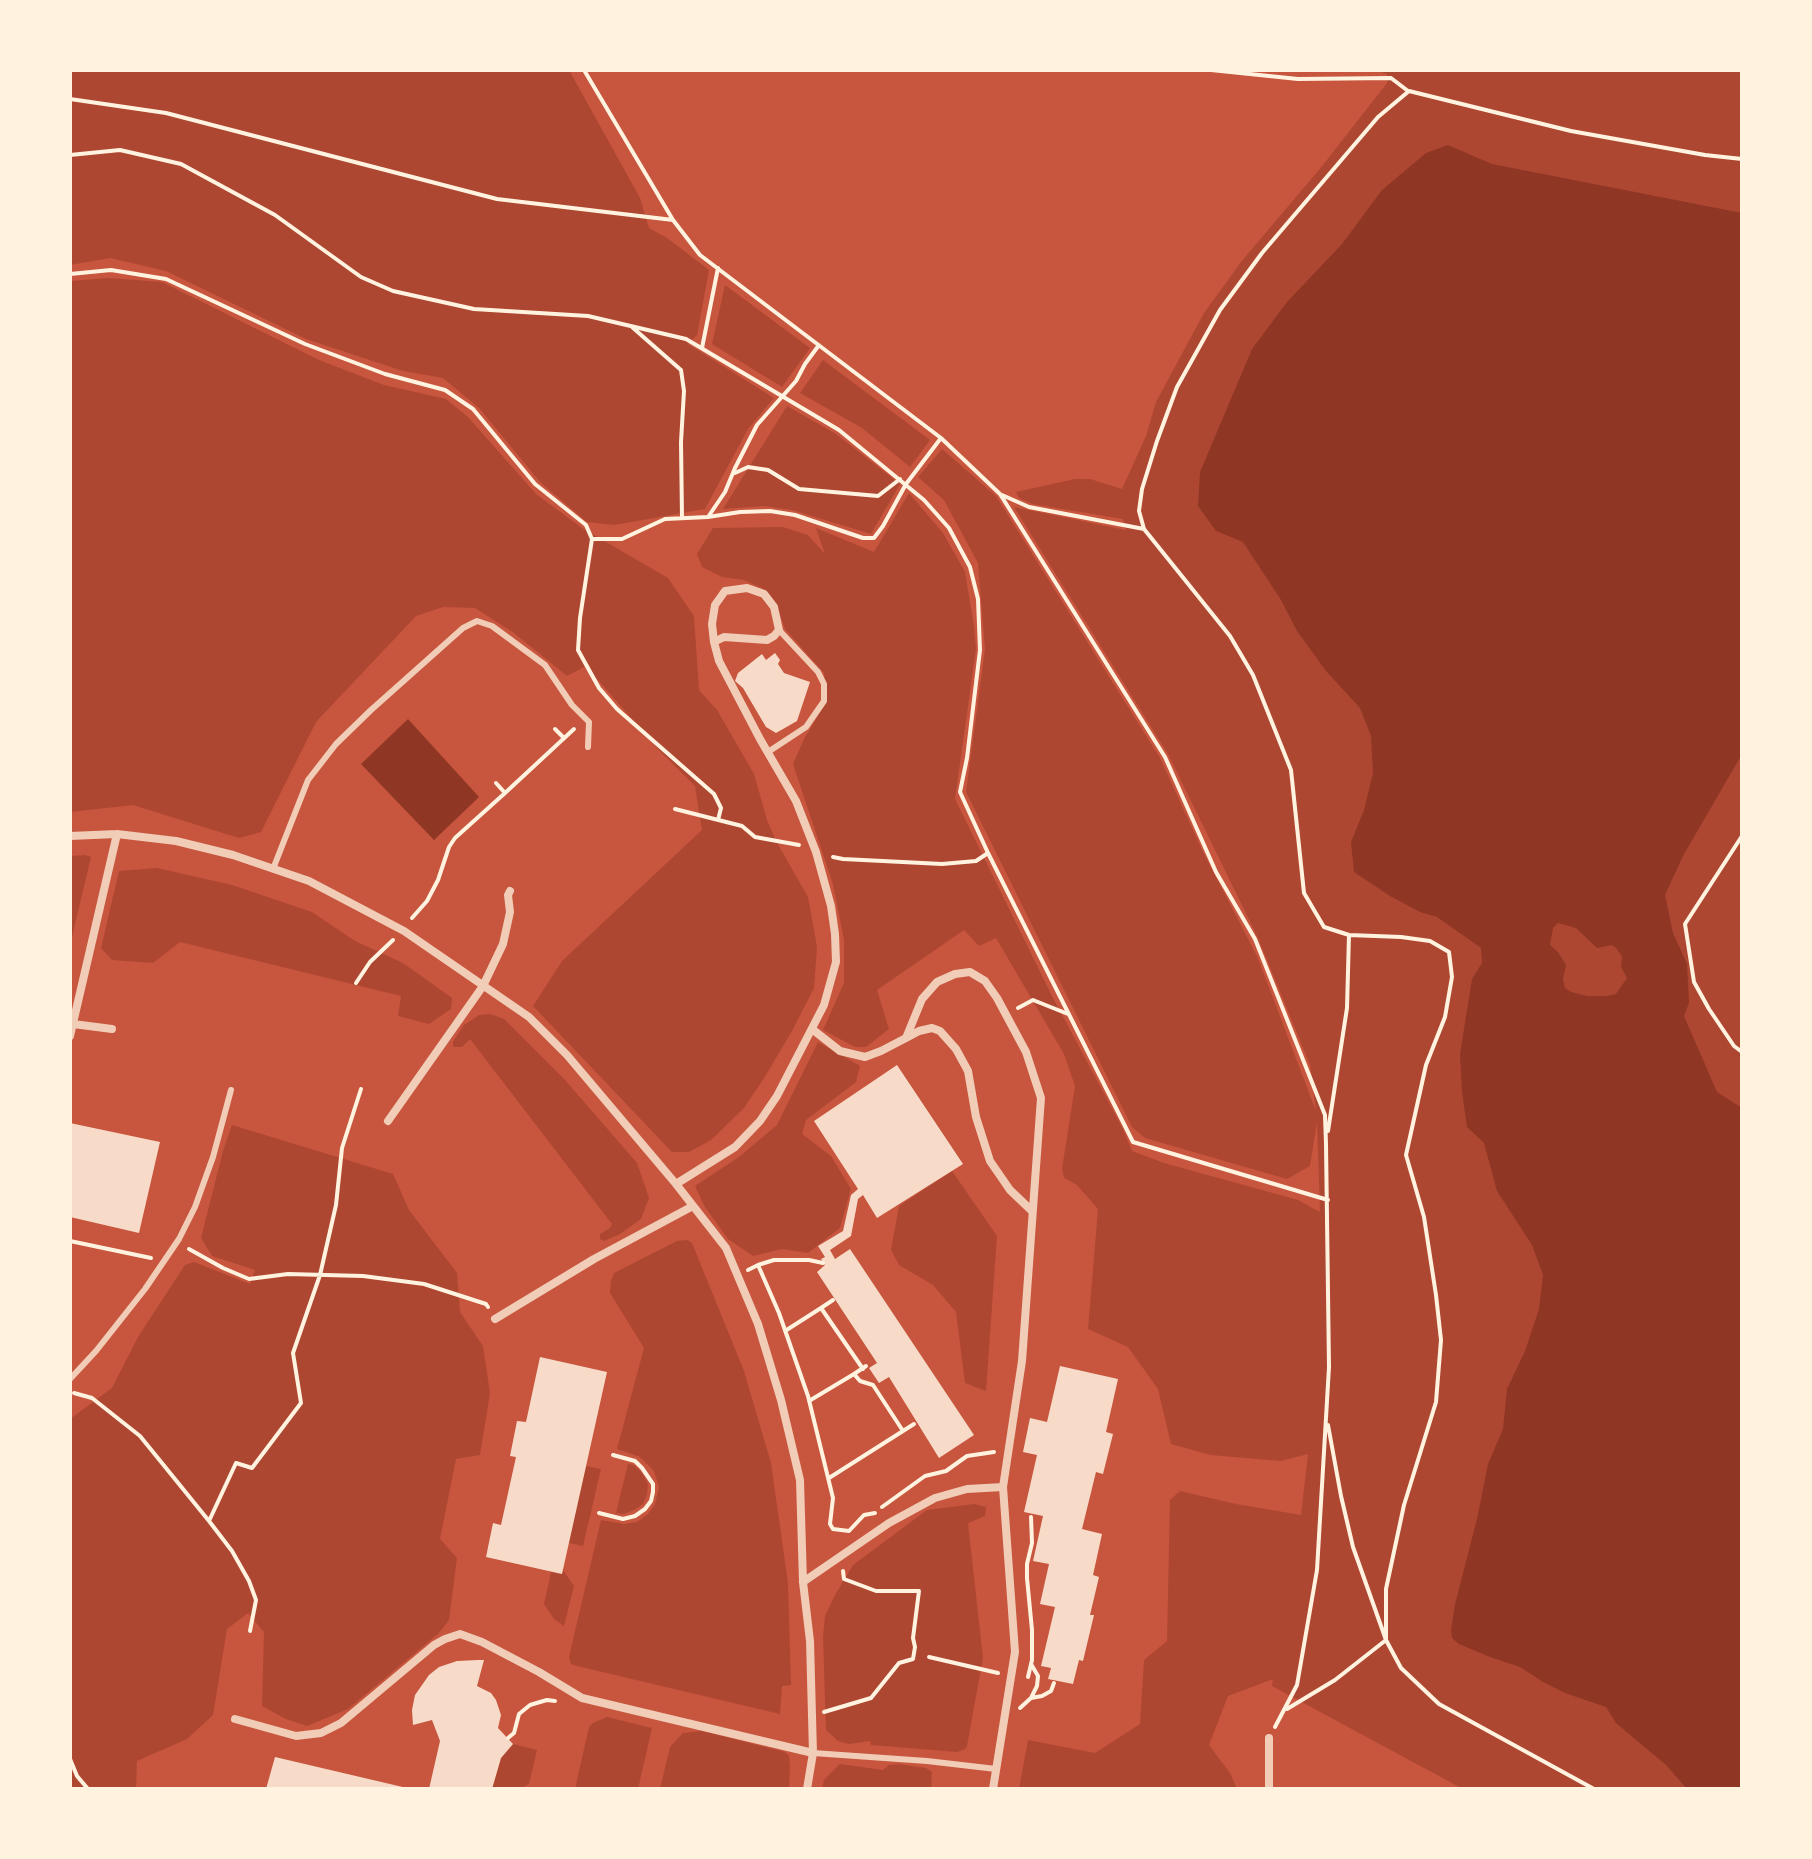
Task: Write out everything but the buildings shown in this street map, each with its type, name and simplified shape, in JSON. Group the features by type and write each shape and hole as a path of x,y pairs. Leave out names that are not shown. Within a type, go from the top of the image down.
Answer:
{"street":[{"path":"676,1184 735,1147 760,1121 777,1096 824,1005 836,962 831,906 816,852 796,801 719,661 714,642 712,624 715,605 725,591 747,588 764,594 774,607 779,630 774,636 767,640 724,637 714,642"},
{"path":"70,1036 117,834"},
{"path":"70,836 117,834 176,841 233,855 309,881 404,931 529,1017 567,1055 726,1248 758,1324 781,1400 800,1480 813,1753 807,1789"},
{"path":"388,1121 483,986 503,944 510,912 510,891"},
{"path":"906,1038 922,999 937,982 955,974 970,972 985,981 1006,1014 1026,1052 1041,1098 1022,1361 1003,1487 1015,1652 993,1789"},
{"path":"73,1024 112,1029"},
{"path":"812,1029 840,1051 865,1057 919,1031 932,1028 940,1031 956,1049 968,1071 976,1117 990,1161 1010,1190 1032,1211"},
{"path":"495,1319 594,1259 693,1206"},
{"path":"803,1582 889,1523 935,1498 967,1489 1003,1487"},
{"path":"235,1719 296,1736 321,1733 341,1723 434,1645 460,1634 482,1642 582,1698 813,1753"},
{"path":"1269,1738 1269,1789"}],"lane":[{"path":"273,869 308,780 336,744 463,628 477,621 492,626 545,665 572,705 589,722 588,747"},
{"path":"768,752 806,727 824,701 824,684 818,672 779,630"},
{"path":"70,1379 145,1289 176,1243 195,1207 213,1157 231,1090"},
{"path":"813,1753 996,1769"}],"path":[{"path":"584,70 673,220 700,255 941,438 1000,494 1165,757 1216,872 1255,939 1325,1115 1328,1200 1329,1367 1317,1570 1297,1685 1269,1738"},
{"path":"1211,70 1298,79 1391,78 1409,91 1571,131 1742,159"},
{"path":"1386,1640 1386,1589 1404,1505 1436,1402 1441,1340 1436,1295 1424,1217 1406,1155 1426,1065 1445,1017 1452,977 1449,952 1430,941 1349,935 1324,927 1304,893 1291,770 1253,675 1230,636 1144,529 1139,511 1157,441 1177,387 1220,310 1262,253 1378,117 1409,91"},
{"path":"70,99 166,113 497,199 673,220"},
{"path":"70,155 120,150 181,164 275,215 361,277 393,291 474,309 588,316 686,339 839,430 900,479 949,528 970,567 978,599 980,650 960,792 1133,1142 1328,1200"},
{"path":"702,348 718,268"},
{"path":"70,274 111,270 166,279 305,344 385,374 445,390 473,409 535,484 586,525 592,539 578,650 599,688 617,709 714,794 721,808 718,820"},
{"path":"631,326 681,370 684,391 682,518"},
{"path":"708,517 725,492 757,425 796,381 819,345"},
{"path":"592,539 622,539 665,519 770,511 795,515 863,538 874,538 906,484 941,438"},
{"path":"732,474 748,467 768,470 799,489 878,496 900,479"},
{"path":"1000,494 1029,507 1144,529"},
{"path":"555,729 564,738"},
{"path":"356,983 370,962 404,931 427,901 455,838 574,729"},
{"path":"496,783 505,793"},
{"path":"1742,836 1685,924 1694,982 1734,1046 1742,1052"},
{"path":"1326,1144 1347,1008 1349,935"},
{"path":"1006,1014 1033,1000 1070,1015"},
{"path":"209,1521 236,1463 252,1468 301,1403 293,1353 320,1275 336,1205 342,1148 361,1089"},
{"path":"70,1241 165,1261"},
{"path":"176,1243 249,1279 288,1274 363,1276 424,1284 486,1304 495,1319"},
{"path":"738,1275 774,1260 823,1263"},
{"path":"758,1265 809,1401 833,1498 830,1524 833,1529 849,1531 864,1515 874,1514 925,1476 946,1471 967,1456 1008,1453"},
{"path":"785,1331 833,1300"},
{"path":"809,1401 865,1367 821,1308"},
{"path":"854,1374 860,1381 873,1385 903,1431"},
{"path":"70,1391 92,1398 140,1436 232,1551 256,1600 250,1631"},
{"path":"1327,1415 1353,1547 1386,1640 1401,1668 1439,1704 1594,1789"},
{"path":"829,1478 914,1424"},
{"path":"599,1513 623,1519 635,1516 651,1501 653,1484 642,1468 635,1461 613,1455"},
{"path":"1028,1679 1032,1630 1027,1564 1032,1543 1031,1517"},
{"path":"812,1715 871,1698 899,1663 913,1659 919,1591 876,1591 844,1579 840,1557"},
{"path":"1284,1710 1335,1680 1386,1640"},
{"path":"929,1657 1012,1676"},
{"path":"1024,1694 1020,1709 1037,1686 1038,1676 1031,1664"},
{"path":"1031,1698 1051,1691 1054,1683"},
{"path":"508,1738 514,1733 519,1714 530,1705 555,1701"},
{"path":"70,1759 77,1776 88,1789"}],"shaded area":[{"path":"70,70 569,70 640,198 649,228 709,270 697,335 688,344 774,398 748,429 705,509 614,525 587,522 540,482 479,408 443,378 403,371 306,339 166,271 110,258 70,265"},
{"path":"1374,70 1742,70 1742,1789 1463,1789 1272,1686 1273,1679 1228,1696 1209,1745 1230,1773 1237,1789 1019,1789 1028,1740 1095,1753 1140,1724 1144,1660 1167,1641 1170,1500 1180,1491 1301,1515 1308,1454 1281,1461 1210,1455 1171,1444 1158,1389 1128,1347 1088,1329 1098,1209 1077,1185 1064,1178 1062,1169 1075,1086 1064,1054 996,938 979,946 964,930 877,990 889,1029 866,1047 855,1047 823,1030 844,983 844,940 833,884 793,764 827,701 824,673 785,629 776,604 764,589 744,580 722,577 702,567 697,554 713,528 783,527 808,535 825,554 816,528 874,552 909,493 943,533 965,572 974,626 976,649 955,799 1132,1151 1164,1163 1298,1200 1320,1212 1317,1122 1310,1166 1287,1179 1145,1138 1132,1127 966,792 985,649 978,563 944,500 918,477 942,449 996,496 1160,758 1204,854 1257,956 1316,1111 1310,1065 1258,938 1168,754 1014,507 1126,530 1123,519 1032,504 1019,498 1016,492 1075,479 1090,479 1122,489 1146,436 1156,402 1204,313 1241,262 1387,83 1387,74"},
{"path":"1448,145 1492,164 1742,213 1742,754 1683,856 1665,895 1673,933 1687,964 1689,1003 1684,1016 1717,1092 1742,1108 1742,1789 1687,1789 1666,1765 1616,1723 1606,1707 1565,1693 1520,1667 1459,1644 1452,1638 1455,1604 1488,1464 1503,1429 1507,1389 1525,1351 1539,1309 1543,1275 1532,1245 1497,1191 1484,1143 1467,1127 1460,1054 1472,979 1482,963 1481,948 1437,917 1390,896 1354,872 1351,842 1364,810 1373,773 1371,736 1360,708 1326,671 1297,631 1281,600 1243,542 1216,531 1198,506 1200,472 1252,349 1287,302 1342,244 1382,190 1426,153","holes":["1558,923 1576,928 1597,948 1612,945 1622,956 1621,967 1627,978 1616,994 1587,996 1565,988 1566,965 1550,945 1553,928"]},
{"path":"109,278 162,282 319,360 384,385 446,399 468,417 536,494 582,528 668,578 694,616 699,690 717,710 754,774 776,841 808,897 817,947 814,988 792,1031 744,1108 711,1140 689,1152 672,1152 533,1006 562,961 702,830 695,786 655,746 586,666 567,676 514,633 475,608 443,607 416,616 316,722 261,832 239,838 133,805 70,812 70,281"},
{"path":"725,285 810,348 782,387 712,344"},
{"path":"823,360 930,440 910,467 862,428 800,393"},
{"path":"787,406 836,434 900,484 871,534 792,510 764,506 723,509"},
{"path":"408,719 479,797 434,840 361,764"},
{"path":"70,856 91,857 70,945"},
{"path":"157,868 232,885 312,912 355,941 403,963 452,998 451,1009 429,1024 398,1016 401,996 180,942 153,963 112,960 101,948 119,871"},
{"path":"490,1014 504,1019 565,1080 637,1163 649,1198 641,1219 620,1234 604,1241 600,1239 600,1234 612,1224 470,1039 462,1047 453,1047 464,1025 479,1015"},
{"path":"818,1042 860,1066 856,1082 806,1120 802,1134 831,1156 851,1189 840,1228 808,1253 782,1249 753,1256 728,1239 705,1207 695,1186 739,1157 777,1125"},
{"path":"232,1125 393,1174 409,1210 457,1273 460,1312 483,1346 490,1393 480,1455 456,1459 440,1539 457,1558 449,1620 439,1633 348,1709 307,1726 262,1706 264,1632 248,1613 227,1629 213,1715 187,1739 137,1761 136,1789 70,1789 70,1419 112,1388 138,1337 185,1265 194,1262 250,1284 255,1270 212,1256 201,1238"},
{"path":"952,1171 997,1236 986,1391 965,1383 956,1312 933,1285 899,1265 891,1250 899,1206"},
{"path":"677,1241 692,1243 744,1371 771,1463 788,1583 791,1685 782,1686 780,1714 577,1666 571,1664 569,1657 601,1520 624,1524 637,1522 655,1504 659,1487 654,1471 640,1457 617,1449 644,1348 610,1293 611,1281 614,1273"},
{"path":"628,1464 634,1465 642,1473 648,1484 647,1495 643,1504 634,1510 616,1513"},
{"path":"586,1466 601,1469 583,1546 569,1543"},
{"path":"974,1504 986,1507 985,1516 968,1523 983,1658 967,1746 957,1752 871,1745 870,1741 849,1744 838,1741 826,1730 823,1637 825,1616 835,1595 853,1565 927,1510"},
{"path":"563,1570 574,1586 564,1626 554,1619 544,1604 551,1572 561,1574"},
{"path":"607,1717 652,1728 638,1789 575,1789 589,1727"},
{"path":"702,1731 785,1752 789,1756 789,1789 660,1789 670,1747 683,1733"},
{"path":"513,1744 537,1750 529,1784 518,1789 492,1789 501,1758"},
{"path":"840,1764 883,1770 889,1765 898,1764 926,1768 932,1772 931,1789 822,1789 824,1780"}]}
